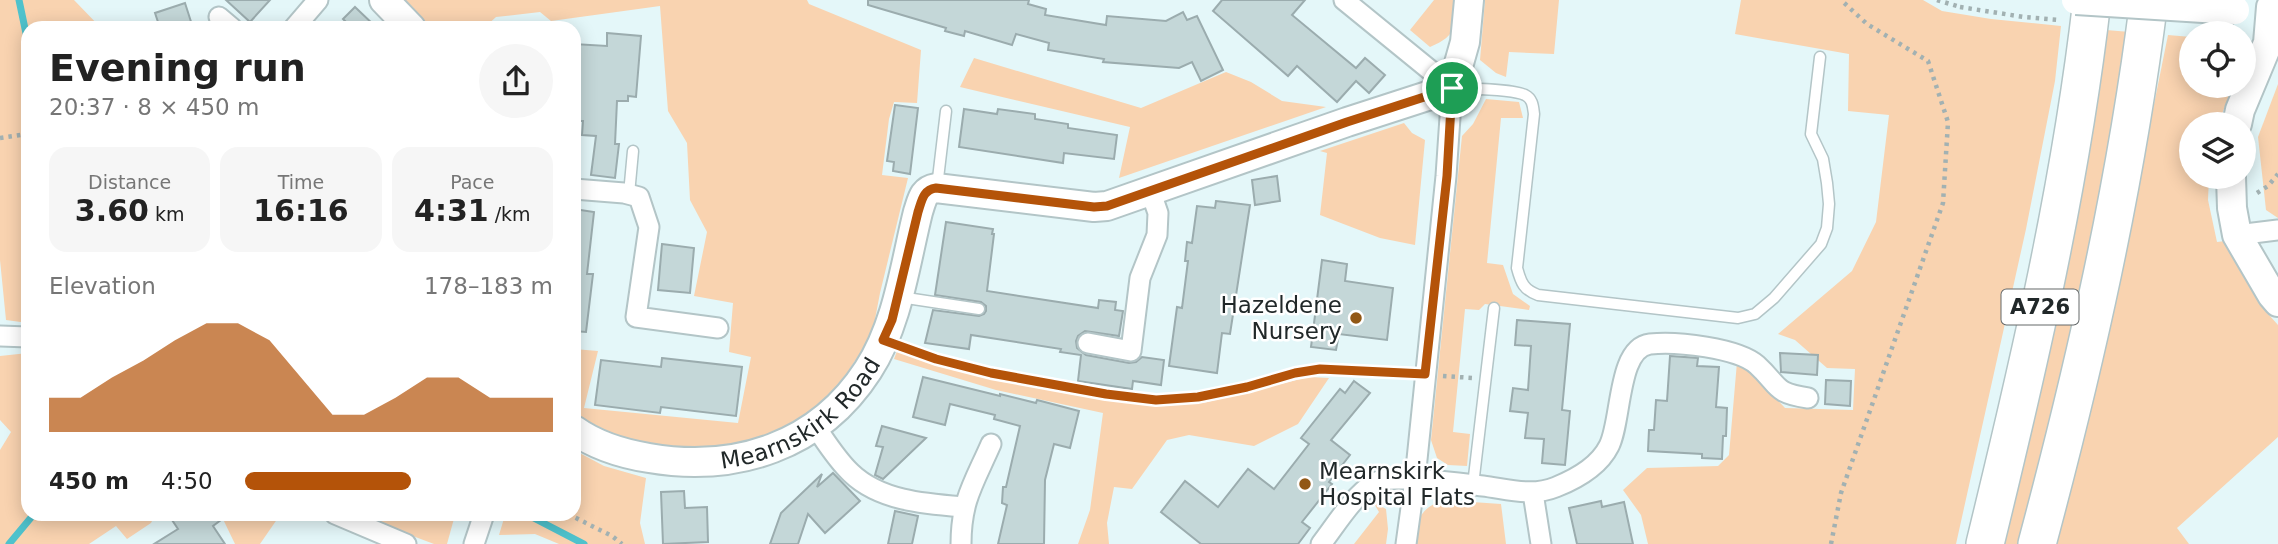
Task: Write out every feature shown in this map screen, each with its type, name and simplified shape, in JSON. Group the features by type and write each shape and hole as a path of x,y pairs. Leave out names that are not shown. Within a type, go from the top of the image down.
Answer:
{"highway":[{"path":"2085,69 2086,0"},
{"name":"A726","path":"1985,544 2052,251 2085,69 2092,0"},
{"name":"A726","path":"2037,544 2076,393 2104,266 2140,72 2150,0"}],"street":[{"path":"300,21 318,0"},
{"path":"384,0 404,21"},
{"path":"1344,0 1452,88"},
{"path":"1406,544 1447,176 1452,88 1465,42 1469,0"},
{"path":"2076,0 2235,10 2275,6 2268,43 2240,112"},
{"path":"936,188 1094,207 1107,206 1452,88"},
{"name":"Mearnskirk Road","path":"581,435 629,455 671,462 704,463 740,459 781,446 815,426 842,402 868,369 883,340 892,320 923,195 929,189 936,188"},
{"path":"2231,189 2237,235 2278,302"},
{"path":"581,190 639,197 649,228 636,317 718,328"},
{"path":"1088,343 1131,351 1140,278 1157,235 1158,213 1150,190"},
{"path":"2237,235 2278,230"},
{"path":"0,336 21,337"},
{"path":"1321,544 1354,501 1370,485 1382,480 1415,479 1533,493 1554,488 1574,478 1593,466 1609,447 1617,425 1628,363 1637,349 1648,344 1686,345 1742,355 1757,365 1775,386 1788,395 1808,398"},
{"path":"815,426 835,456 853,475 876,489 901,499 964,508"},
{"path":"961,544 964,508 971,484 991,444"},
{"path":"1533,493 1541,544"},
{"path":"352,521 406,544"},
{"path":"474,544 482,521"}],"lane":[{"path":"1452,88 1512,92 1526,95 1532,102 1534,114 1517,268 1520,282 1526,291 1538,295 1738,317 1755,314 1774,298 1821,244 1827,228 1829,204 1823,159 1811,134 1820,57"},
{"path":"936,188 946,111"},
{"path":"629,194 633,151"},
{"path":"897,296 979,309"},
{"path":"1473,485 1494,308"}],"path":[{"path":"1831,544 1841,494 1943,203 1948,122 1928,61 1867,24 1848,3 1841,0"},
{"path":"1937,0 1960,7"},
{"path":"0,138 21,135"},
{"path":"883,340 936,359 991,373 1106,394 1156,400 1198,397 1320,369 1486,380"},
{"path":"581,520 622,544"}],"shaded area":[{"path":"0,0 74,0 94,21 21,21 21,322 6,320 0,260"},
{"path":"401,0 807,0 809,4 921,50 917,103 894,102 889,119 882,175 908,178 872,335 825,401 803,420 763,439 710,448 661,447 617,436 581,418 581,350 598,351 584,408 738,423 751,357 729,352 733,303 694,296 707,232 690,200 687,143 668,111 660,6 551,21 540,12 496,17 492,21 419,21"},
{"path":"1434,0 1457,0 1453,29 1446,38 1430,47 1410,30"},
{"path":"1485,0 1559,0 1554,54 1509,52 1506,77 1496,73 1480,60"},
{"path":"1741,0 1923,0 1942,11 2061,26 2055,81 2026,229 1956,544 1648,544 1641,515 1623,490 1647,468 1718,466 1729,455 1737,362 1762,383 1785,408 1853,410 1855,369 1827,368 1795,340 1778,334 1852,271 1876,222 1889,115 1848,111 1849,54 1735,34"},
{"path":"2106,30 2130,32 2094,225 2067,353 2020,544 2001,544"},
{"path":"2168,35 2179,36 2179,98 2228,98 2223,112 2179,112 2179,189 2208,189 2208,200 2217,242 2225,241 2260,305 2278,325 2278,437 2177,528 2189,544 2055,544 2111,317"},
{"path":"974,58 1141,108 1226,72 1251,82 1282,101 1326,107 1119,178 1130,127 960,87"},
{"path":"2278,84 2278,218 2266,210 2258,137"},
{"path":"1486,99 1519,102 1523,118 1501,118 1487,263 1503,265 1513,294 1530,306 1529,310 1485,304 1479,310 1465,309 1453,432 1470,434 1467,466 1448,465 1437,458 1431,440 1462,136 1473,124"},
{"path":"1404,123 1412,133 1425,140 1415,245 1380,238 1320,215 1327,153 1320,151"},
{"path":"897,351 986,378 1093,397 1160,405 1203,403 1309,377 1329,378 1298,424 1254,446 1189,435 1167,440 1132,489 1114,487 1107,523 1109,544 1078,544 1090,510 1103,413 996,390 894,359"},
{"path":"21,354 21,521 152,521 151,523 127,539 116,526 89,544 0,544 0,450 11,432 0,420 0,356"},
{"path":"581,454 604,466 646,478 640,523 645,544 559,544 535,534 499,535 503,521 581,521"},
{"path":"1443,500 1501,504 1506,544 1415,544 1421,516 1428,508"},
{"path":"1373,502 1386,509 1386,544 1354,544 1379,512"},
{"path":"224,521 276,521 260,544 235,544"},
{"path":"373,521 453,521 447,544 434,544"}],"building":[{"path":"226,0 270,0 249,21"},
{"path":"868,0 1029,0 1028,4 1046,9 1045,15 1106,25 1107,16 1166,21 1183,12 1187,20 1197,16 1223,70 1201,81 1192,62 1179,68 1103,62 1104,59 1048,50 1049,43 1016,34 1012,45 965,31 964,36 868,5"},
{"path":"1222,0 1305,0 1292,15 1356,68 1365,58 1385,75 1369,93 1356,81 1337,102 1297,66 1288,76 1213,11"},
{"path":"185,3 191,21 158,21 155,13"},
{"path":"355,7 370,21 345,21 343,19"},
{"path":"607,33 641,36 636,97 628,96 628,101 617,101 615,144 619,144 615,178 591,175 596,136 582,135 581,121 581,44 607,46"},
{"path":"895,105 918,108 910,174 893,171 894,162 887,161"},
{"path":"964,109 997,114 998,109 1035,114 1035,119 1068,124 1068,128 1117,135 1114,159 1064,153 1063,163 959,147"},
{"path":"1277,176 1280,201 1255,205 1252,180"},
{"path":"1216,201 1250,205 1230,334 1222,333 1217,373 1169,366 1177,307 1182,308 1188,261 1185,261 1187,242 1192,243 1197,206 1215,208"},
{"path":"581,210 594,212 587,274 593,274 586,332 581,332"},
{"path":"946,222 993,229 987,291 1098,308 1099,300 1116,302 1115,310 1123,311 1119,336 1085,331 1078,336 1077,348 1086,355 1129,363 1142,357 1164,360 1161,385 1133,381 1132,389 1078,381 1081,355 1060,352 1061,349 971,335 969,349 925,343 933,310 979,316 986,311 986,306 981,302 935,295"},
{"path":"662,244 694,248 690,293 658,290"},
{"name":"Hazeldene Nursery","path":"1322,260 1347,264 1345,281 1393,288 1387,340 1339,334 1336,350 1311,347"},
{"path":"1517,320 1570,324 1562,410 1570,411 1565,465 1542,463 1544,439 1525,438 1528,413 1510,411 1513,388 1528,390 1531,346 1515,345"},
{"path":"1780,353 1818,355 1817,375 1781,372"},
{"path":"1670,356 1698,358 1697,366 1719,367 1716,407 1727,408 1722,459 1702,458 1702,454 1648,451 1649,430 1654,430 1656,400 1667,401"},
{"path":"662,358 742,367 736,416 661,407 660,413 595,405 601,360 661,367"},
{"path":"923,377 1000,396 1036,403 1037,400 1079,411 1070,448 1054,444 1045,480 1044,544 998,544 1007,505 1002,503 1003,487 1006,487 1020,426 994,419 995,415 950,404 945,425 913,417"},
{"path":"1826,380 1851,381 1850,406 1825,404"},
{"name":"Mearnskirk Hospital Flats","path":"1354,381 1370,393 1331,440 1350,455 1329,482 1332,484 1302,522 1310,528 1298,544 1201,544 1161,512 1185,481 1218,507 1248,469 1274,489 1309,444 1301,438 1340,389 1345,393"},
{"path":"882,426 926,438 883,479 875,475 883,447 876,446"},
{"path":"833,473 860,501 825,533 808,514 798,544 770,544 781,513 822,474 817,487"},
{"path":"684,491 685,508 707,507 708,542 663,544 661,492"},
{"path":"1601,501 1602,507 1624,502 1633,544 1577,544 1569,508"},
{"path":"895,511 918,516 912,544 888,544"},
{"path":"173,521 220,521 213,526 225,544 154,544 178,529"}],"waterway":[{"path":"19,0 23,21"},
{"path":"9,544 28,521"},
{"path":"540,521 584,544"}],"place":[{"name":"Hazeldene Nursery","path":"1356,318"},
{"name":"Mearnskirk Hospital Flats","path":"1305,484"}],"route":[{"path":"1452,88 1447,176 1425,374 1320,369 1198,397 1156,400 1106,394 991,373 936,359 883,340 892,320 923,195 929,189 1094,207 1107,206 1452,88"}]}
